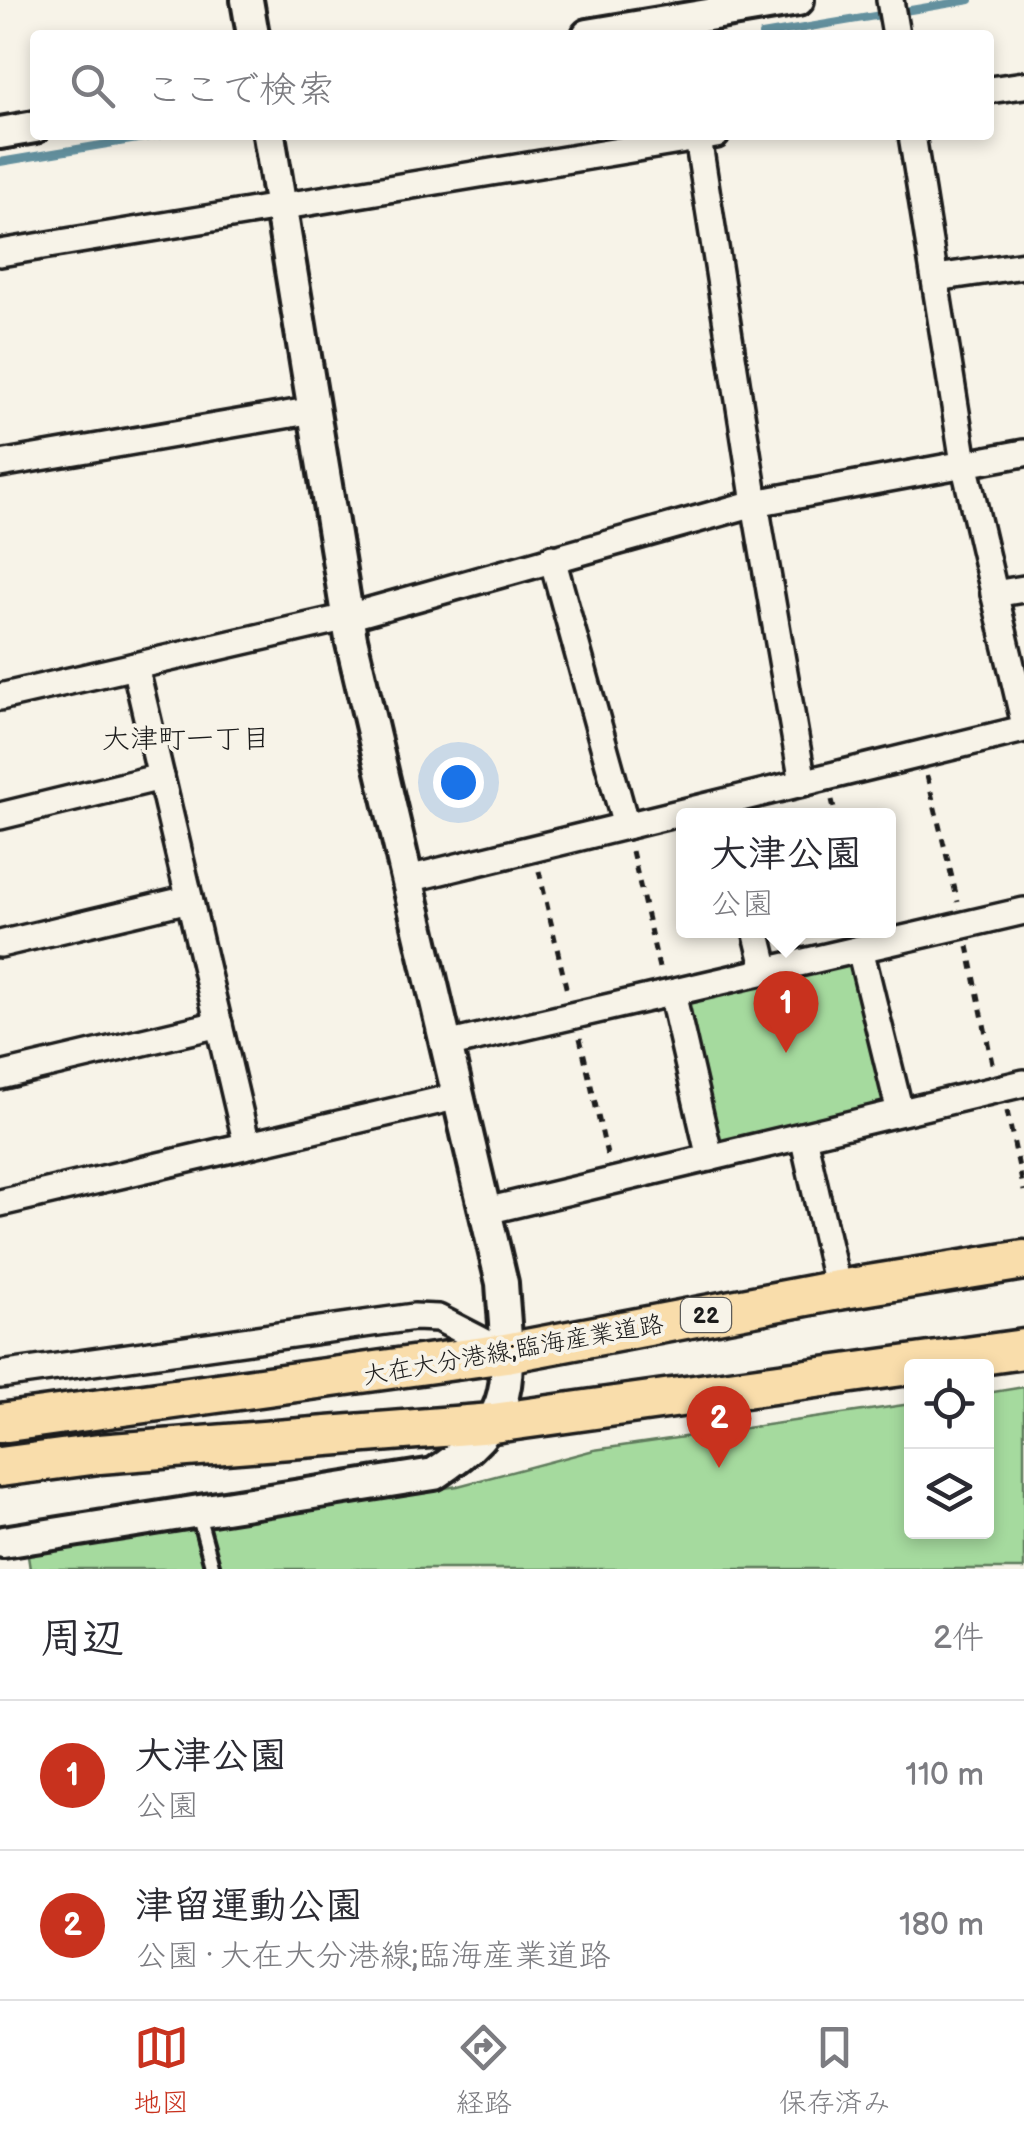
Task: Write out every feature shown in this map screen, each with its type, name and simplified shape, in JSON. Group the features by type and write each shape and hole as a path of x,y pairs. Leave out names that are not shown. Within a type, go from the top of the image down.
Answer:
{"main road":[{"name":"大在大分港線;臨海産業道路","path":"0,1423 506,1353 838,1290 1024,1260"},
{"path":"4,1466 99,1454 493,1423 1024,1349"}],"street":[{"path":"247,0 252,30"},
{"path":"618,30 798,0"},
{"path":"994,89 1024,84"},
{"path":"0,133 30,128"},
{"path":"4,1544 434,1474 466,1453 493,1423 506,1391 502,1283 348,616 270,140"},
{"path":"0,253 683,140"},
{"path":"708,140 755,503 804,782"},
{"path":"913,140 964,464 1024,721"},
{"path":"936,278 1024,265"},
{"path":"0,464 314,410"},
{"path":"0,697 348,616 755,503 1024,454"},
{"path":"552,558 626,826"},
{"path":"994,594 1024,589"},
{"path":"134,666 247,1146"},
{"path":"728,808 804,782 1024,729"},
{"path":"0,816 160,777"},
{"path":"408,878 676,817"},
{"path":"0,944 189,899"},
{"path":"446,1045 1024,911"},
{"path":"758,938 766,971"},
{"path":"860,949 900,1112"},
{"path":"668,993 710,1158"},
{"path":"0,1076 218,1024"},
{"path":"486,1212 1008,1087"},
{"path":"0,1204 459,1096"},
{"path":"804,1136 838,1290"},
{"path":"0,1375 414,1317 438,1318 506,1353"}],"lane":[{"path":"198,1511 213,1569"}],"path":[{"path":"922,754 1008,1087 1024,1190"},
{"path":"626,826 668,993"},
{"path":"534,848 613,1181"}],"green space":[{"path":"844,962 856,968 884,1099 879,1110 729,1145 720,1140 686,1007 693,998"},
{"path":"1024,1387 1024,1569 30,1569 28,1556 41,1550 458,1486 594,1450 904,1405 904,1539 994,1539 994,1392"}],"waterway":[{"path":"792,30 970,0"},
{"path":"0,162 131,140"}],"place":[{"name":"大津公園","path":"786,1053"},
{"name":"津留運動公園","path":"719,1468"}],"district":[{"name":"大津町一丁目","path":"186,738"}]}
